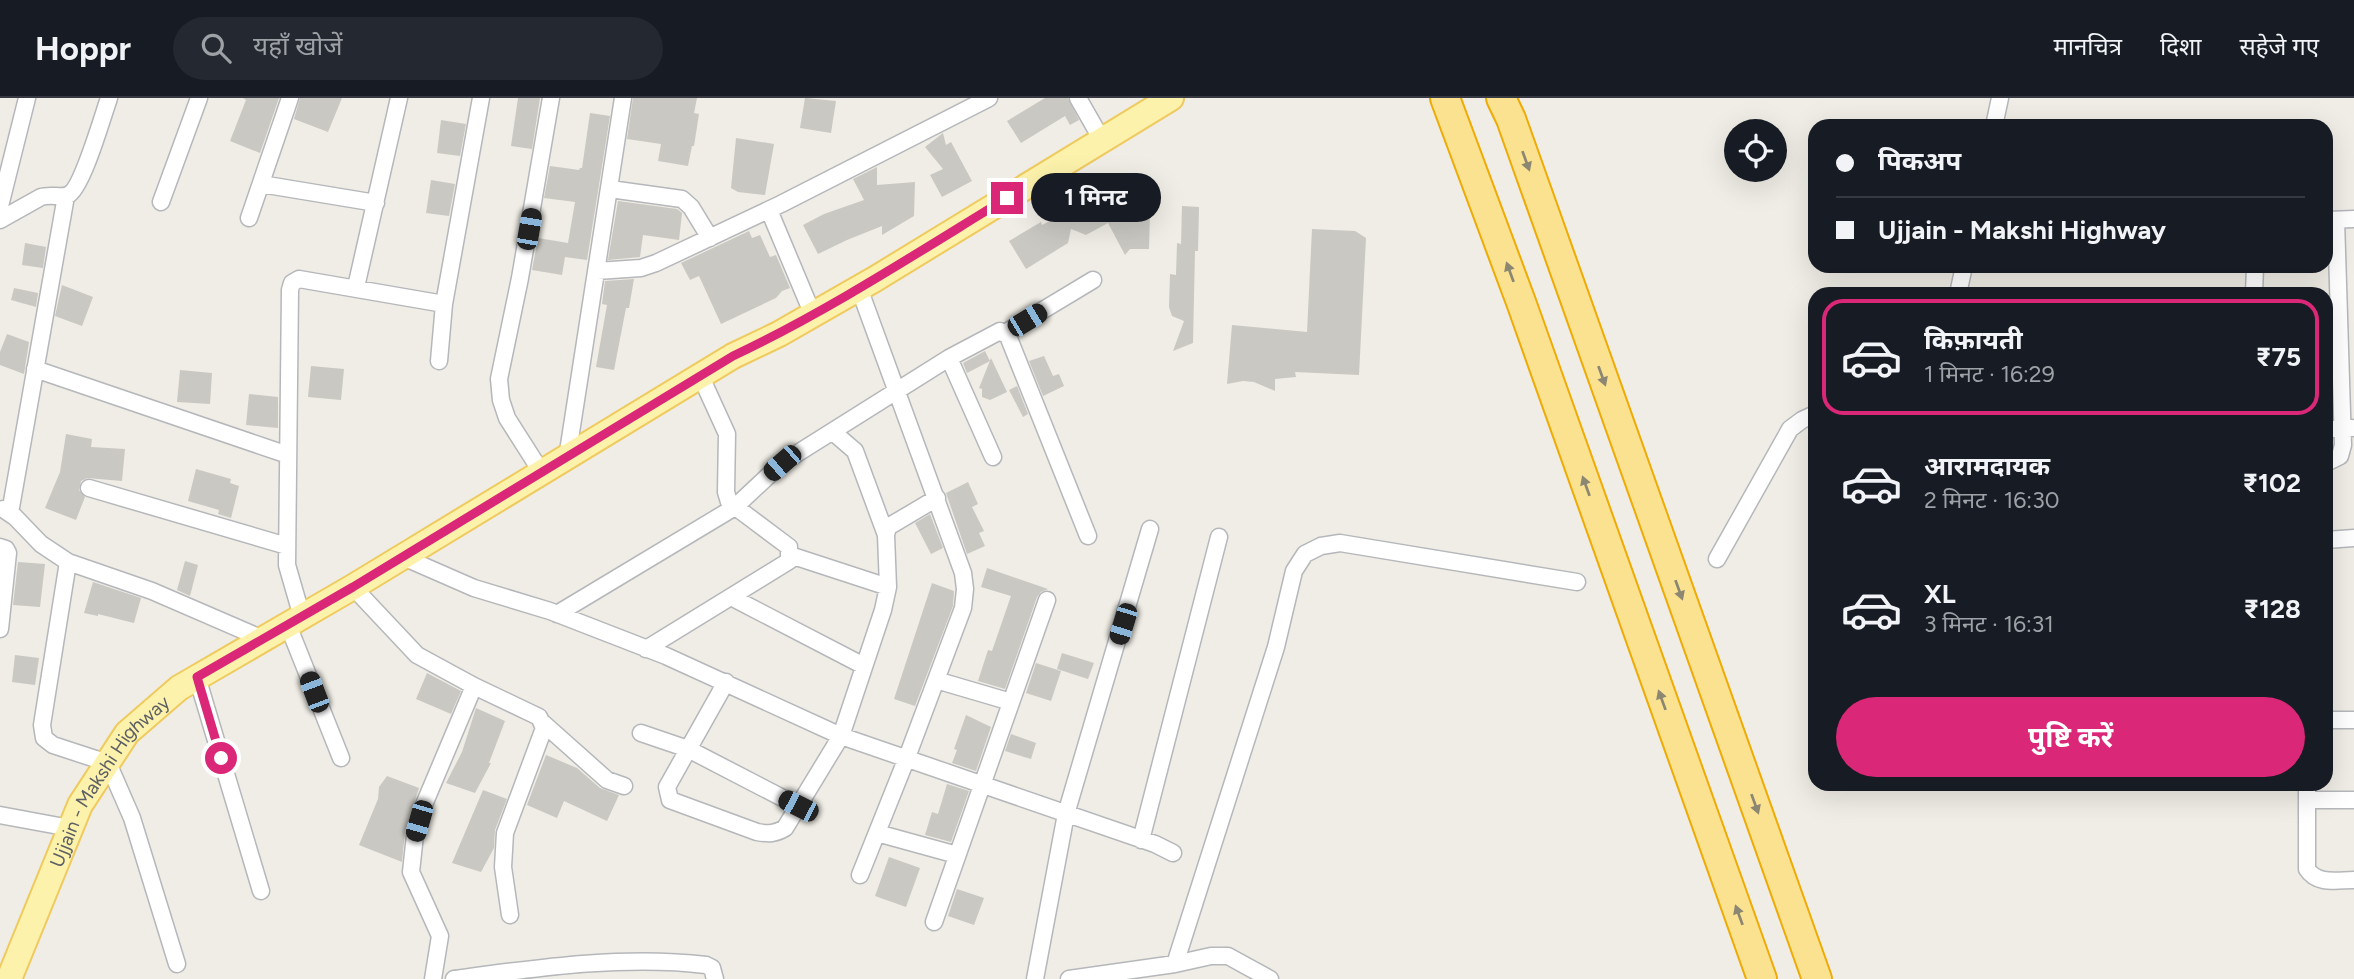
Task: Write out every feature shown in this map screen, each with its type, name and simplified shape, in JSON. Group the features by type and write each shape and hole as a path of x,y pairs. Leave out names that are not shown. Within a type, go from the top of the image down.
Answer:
{"highway":[{"path":"1445,98 1521,302 1762,979"},
{"path":"1501,98 1525,158 1817,979"}],"main road":[{"name":"Ujjain - Makshi Highway","path":"9,979 80,805 127,733 178,688 353,587 733,356 859,288 1102,140 1160,101"}],"street":[{"path":"0,206 27,98"},
{"path":"110,98 78,186 66,196 35,369 5,511 41,544 68,562 152,591 263,639"},
{"path":"161,202 199,98"},
{"path":"249,218 290,98"},
{"path":"355,287 398,98"},
{"path":"439,360 444,304 481,98"},
{"path":"542,473 507,418 500,400 499,379 520,278 551,98"},
{"path":"567,458 623,98"},
{"path":"597,271 648,266 769,209 989,98"},
{"path":"1078,98 1102,140"},
{"path":"1996,119 2000,98"},
{"path":"261,184 376,203"},
{"path":"610,189 682,199 691,207 710,238"},
{"path":"0,220 49,194 66,196"},
{"path":"769,209 813,315"},
{"path":"2333,220 2354,219"},
{"path":"2333,229 2346,291 2333,355 2346,435 2340,456 2333,460"},
{"path":"341,758 295,621 287,565 290,290 292,283 299,279 444,304"},
{"path":"557,614 735,507 782,463 949,358 995,333 1004,333 1093,280"},
{"path":"859,288 937,498 963,573 965,590 963,608 860,875"},
{"path":"1004,333 1008,336 1088,536"},
{"path":"949,358 993,457"},
{"path":"35,369 288,455"},
{"path":"646,649 789,561 789,547 729,502 726,492 727,434 701,377"},
{"path":"1717,559 1790,429 1808,417"},
{"path":"833,432 855,452 886,535"},
{"path":"89,488 287,545"},
{"path":"726,682 667,787 670,800 771,835 785,828 841,736 883,610 888,587 888,527 937,498"},
{"path":"1035,979 1066,814 1150,529"},
{"path":"1141,840 1219,537"},
{"path":"2333,540 2354,538"},
{"path":"1175,964 1276,647 1294,572 1305,554 1321,545 1340,543 1577,582"},
{"path":"0,547 6,549 8,560 0,629"},
{"path":"790,555 888,587"},
{"path":"403,557 474,588 557,614 666,656 841,736 1172,853"},
{"path":"68,562 42,725 44,738 53,745 108,763 132,818 177,964"},
{"path":"353,587 424,659 539,717 607,780 624,786"},
{"path":"731,597 864,666"},
{"path":"934,922 1046,600"},
{"path":"197,677 261,891"},
{"path":"936,680 1011,702"},
{"path":"433,979 439,936 411,872 415,835 423,807 474,686"},
{"path":"2333,720 2354,720"},
{"path":"510,915 503,867 505,832 544,733 543,723"},
{"path":"641,733 688,749 798,806"},
{"path":"2354,800 2308,792 2308,869 2312,877 2320,880 2354,880"},
{"path":"0,815 70,828"},
{"path":"877,832 957,855"},
{"path":"1069,979 1175,964 1211,956 1228,956 1270,979"},
{"path":"454,979 635,962 695,964 712,968 715,979"}],"building":[{"path":"243,98 279,98 260,153 230,141 246,100"},
{"path":"300,98 342,98 328,132 294,119"},
{"path":"518,98 540,98 532,149 511,146"},
{"path":"633,98 697,98 694,113 699,114 688,166 658,161 661,144 627,139"},
{"path":"805,98 836,101 831,133 800,128"},
{"path":"1045,98 1068,98 1079,120 1070,125 1065,116 1021,143 1007,121"},
{"path":"590,113 610,116 587,260 565,257 562,275 532,270 538,238 568,243 575,202 544,198 550,166 579,170 582,168"},
{"path":"441,120 466,124 460,156 437,153"},
{"path":"943,133 946,145 951,142 972,181 942,197 930,175 943,169 925,147"},
{"path":"736,138 774,144 765,195 738,192 731,188"},
{"path":"877,167 877,185 915,182 914,216 882,235 882,226 818,254 803,225 824,214 864,200 853,179"},
{"path":"1132,177 1150,212 1149,249 1130,249 1125,255 1108,223 1086,235 1071,229 1068,243 1026,269 1009,241"},
{"path":"431,180 455,184 449,216 426,213"},
{"path":"618,201 677,209 682,213 679,240 643,235 640,257 608,260"},
{"path":"1182,206 1199,207 1193,343 1173,351 1184,321 1172,316 1169,307 1170,274 1176,275 1177,243 1181,244"},
{"path":"1312,229 1355,231 1366,238 1359,375 1295,372 1296,377 1275,379 1275,391 1254,382 1227,384 1232,325 1307,332"},
{"path":"749,231 752,238 760,235 770,257 776,255 790,288 782,291 776,298 721,324 699,276 690,280 681,263"},
{"path":"25,243 46,247 43,268 22,265"},
{"path":"634,279 614,370 596,367 607,305 602,304 605,281"},
{"path":"62,285 93,297 82,326 55,316"},
{"path":"14,288 38,293 36,307 11,300"},
{"path":"7,334 29,342 24,374 0,365 0,352"},
{"path":"985,351 990,361 967,373 963,363"},
{"path":"1044,356 1053,376 1059,374 1064,386 1043,396 1029,361"},
{"path":"991,358 1007,392 990,400 982,397 982,389 979,388"},
{"path":"311,366 344,369 341,400 308,397"},
{"path":"180,370 212,373 210,404 177,402"},
{"path":"1017,386 1028,414 1023,417 1009,390"},
{"path":"249,394 278,397 278,428 246,425"},
{"path":"66,434 92,439 91,447 125,449 122,481 87,478 81,481 79,490 85,497 76,520 45,508 60,472"},
{"path":"196,469 231,479 230,483 239,486 231,518 218,514 219,510 188,501"},
{"path":"968,482 978,504 972,507 984,531 979,533 985,546 967,554 946,493"},
{"path":"930,514 943,548 931,554 915,523"},
{"path":"185,561 198,565 190,596 177,590"},
{"path":"18,562 45,564 40,607 13,605"},
{"path":"987,568 1048,589 1037,597 1005,689 978,681 988,650 992,651 1011,596 981,587"},
{"path":"93,582 141,598 134,623 84,613"},
{"path":"932,583 954,591 953,606 915,706 894,699"},
{"path":"1062,653 1094,663 1088,679 1057,669"},
{"path":"15,655 39,658 35,685 12,682"},
{"path":"1036,663 1061,671 1051,701 1026,693"},
{"path":"427,673 461,691 451,714 416,699"},
{"path":"476,708 505,721 491,763 475,793 446,783 462,752"},
{"path":"966,715 991,727 976,771 952,763"},
{"path":"1011,734 1036,743 1031,759 1005,751"},
{"path":"546,755 577,768 600,788 619,795 607,821 564,801 557,818 527,805"},
{"path":"387,776 419,788 405,832 402,862 359,845 378,799 379,787"},
{"path":"947,784 969,791 951,842 925,835 932,812 938,814"},
{"path":"483,790 507,799 495,830 494,848 481,872 452,863"},
{"path":"889,857 920,868 906,907 875,896"},
{"path":"957,889 984,898 974,925 948,916"}],"route":[{"path":"221,758 197,677 353,587 733,356 779,334 875,279 1007,198"}]}
